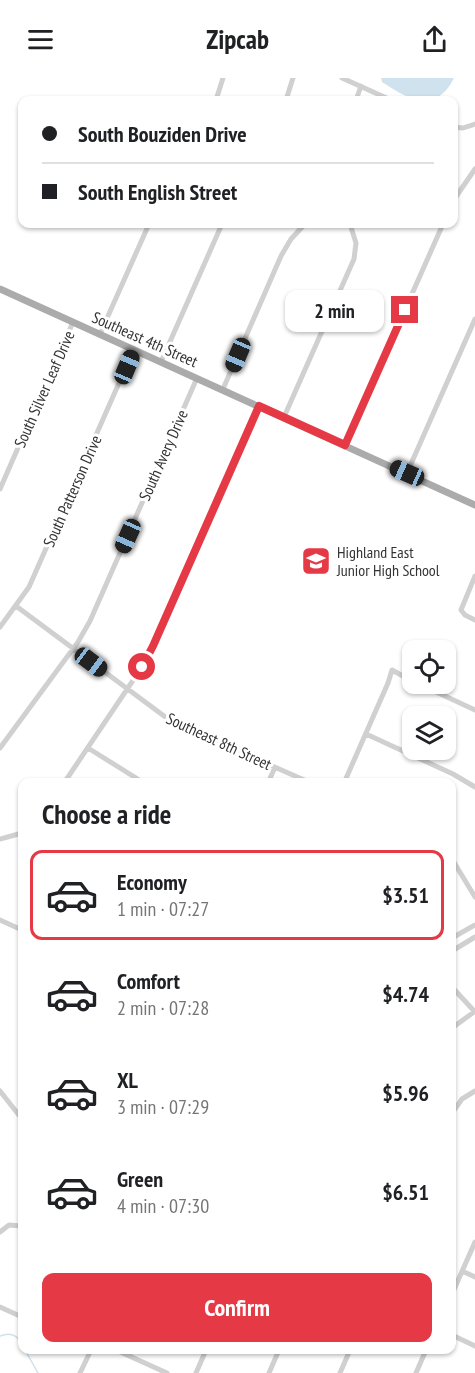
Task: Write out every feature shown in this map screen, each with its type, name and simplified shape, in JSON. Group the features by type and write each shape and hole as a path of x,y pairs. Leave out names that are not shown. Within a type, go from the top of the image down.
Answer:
{"main road":[{"name":"Southeast 4th Street","path":"0,289 475,505"}],"street":[{"path":"217,96 223,78"},
{"path":"287,96 293,78"},
{"path":"342,78 382,96"},
{"path":"357,96 360,86"},
{"path":"458,128 475,124"},
{"path":"458,194 475,169"},
{"name":"South Silver Leaf Drive","path":"100,334 147,228"},
{"path":"161,362 220,228"},
{"path":"223,389 282,256 291,239 301,228"},
{"path":"284,417 354,259 356,243 351,228"},
{"path":"345,445 441,228"},
{"path":"407,473 475,319"},
{"name":"South Silver Leaf Drive","path":"0,489 73,322"},
{"name":"South Patterson Drive","path":"0,627 2,618 16,606 29,587 135,349"},
{"name":"South Avery Drive","path":"0,748 90,621 197,378"},
{"path":"67,778 153,646 259,406"},
{"path":"475,576 461,608 462,613 475,620"},
{"name":"Southeast 8th Street","path":"16,606 127,689 182,726 300,778"},
{"path":"346,778 392,670 402,676"},
{"path":"441,694 475,710"},
{"path":"366,734 453,774 475,787"},
{"path":"88,748 136,778"},
{"path":"270,778 275,767"},
{"path":"0,839 18,834"},
{"path":"456,866 475,897"},
{"path":"0,920 18,928"},
{"path":"456,936 475,925"},
{"path":"456,949 475,937"},
{"path":"456,991 475,1012 456,1025"},
{"path":"0,1091 18,1114"},
{"path":"456,1107 462,1099 475,1092"},
{"path":"0,1232 9,1225 18,1226"},
{"path":"456,1285 475,1242"},
{"path":"462,1271 475,1276"},
{"path":"0,1308 18,1315"},
{"path":"456,1337 475,1346"},
{"path":"80,1373 89,1354"},
{"path":"125,1354 167,1373"},
{"path":"196,1373 204,1354"},
{"path":"268,1373 277,1354"},
{"path":"340,1373 348,1354"},
{"path":"416,1373 424,1354"}],"water":[{"path":"381,78 454,78 439,96 407,96 382,82"}],"waterway":[{"path":"0,1336 7,1334 18,1339"},
{"path":"27,1354 38,1373"}],"place":[{"name":"Highland East Junior High School","path":"316,561"}],"route":[{"path":"142,667 259,406 345,445 405,310"}]}
